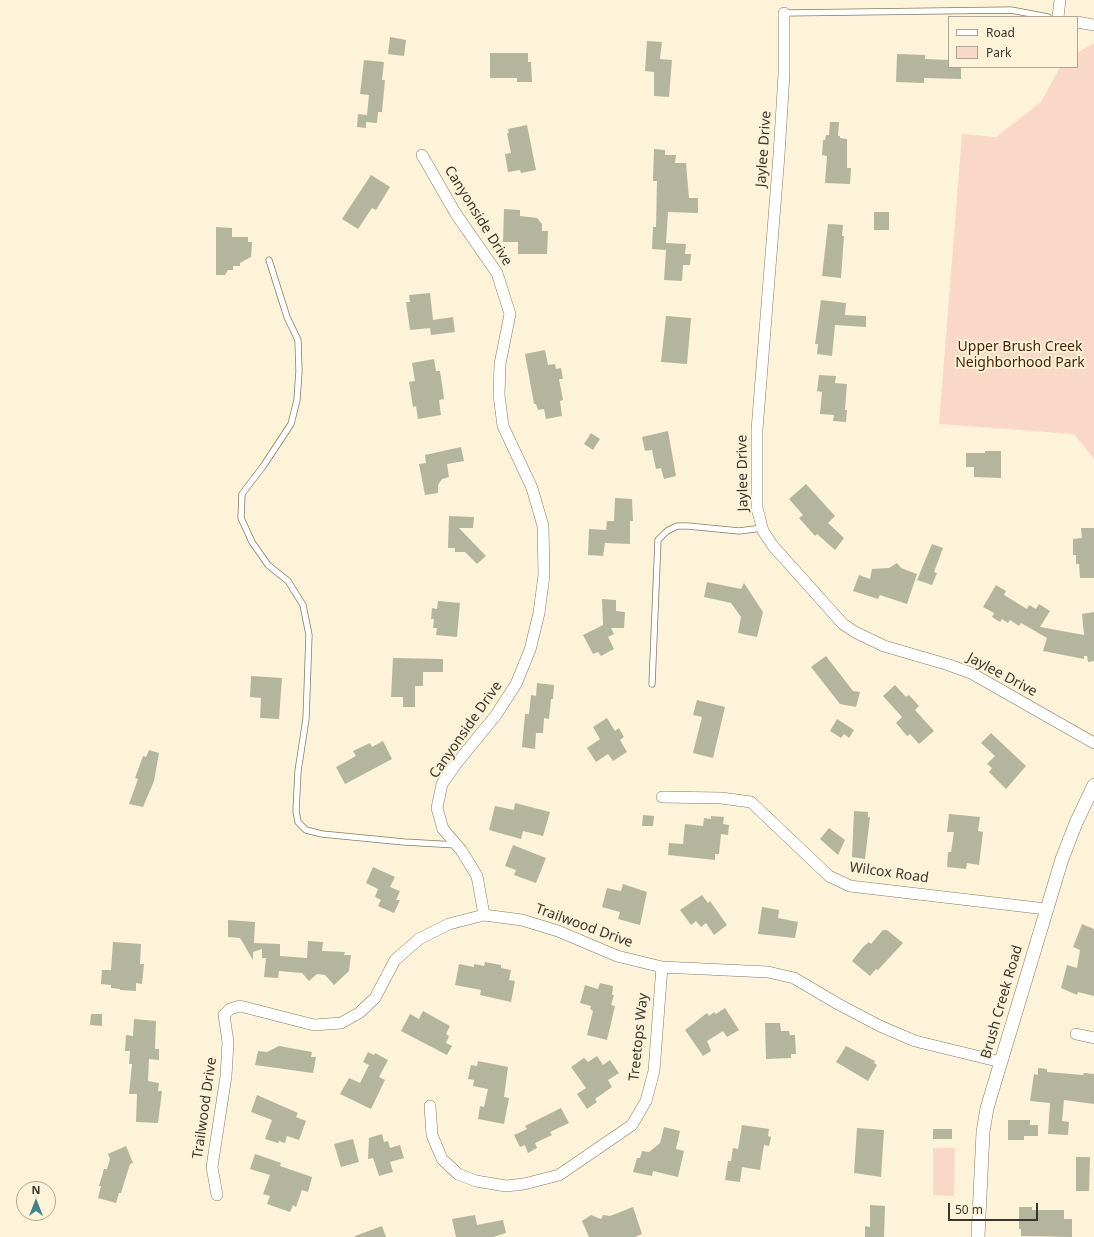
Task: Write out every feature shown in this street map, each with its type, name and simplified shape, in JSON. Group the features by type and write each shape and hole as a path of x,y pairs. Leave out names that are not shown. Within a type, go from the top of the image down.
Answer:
{"street":[{"path":"1058,16 1060,0"},
{"name":"Jaylee Drive","path":"784,13 784,74 779,155 757,446 757,508 762,528 773,546 843,624 855,632 884,646 949,665 971,674 1094,743"},
{"path":"1078,22 1094,25"},
{"name":"Canyonside Drive","path":"422,155 456,214 497,274 510,314 500,364 499,395 503,426 532,488 543,526 544,575 539,613 530,650 516,684 496,715 456,764 442,784 437,808 443,829 457,845 477,876 484,914"},
{"name":"Brush Creek Road","path":"978,1237 985,1118 1046,909 1068,842 1094,785"},
{"name":"Wilcox Road","path":"662,797 721,798 751,802 794,841 829,876 850,886 1046,909"},
{"name":"Trailwood Drive","path":"217,1195 212,1167 226,1076 228,1042 224,1015 230,1009 240,1006 314,1025 341,1023 359,1013 375,998 395,960 419,939 449,924 484,914 522,920 558,931 617,956 662,967 768,972 794,978 845,1008 880,1026 915,1041 1001,1062"},
{"name":"Treetops Way","path":"430,1106 432,1135 442,1159 458,1174 476,1181 506,1186 524,1184 559,1175 632,1125 646,1101 654,1072 662,967"},
{"path":"1076,1034 1094,1038"}],"lane":[{"path":"784,13 1011,10 1043,16"},
{"path":"269,260 287,317 298,340 299,371 297,400 291,424 264,465 242,494 242,518 252,542 268,565 288,581 303,605 310,635 306,719 298,771 296,805 298,822 306,830 322,834 404,842 457,845"},
{"path":"652,684 658,540 667,531 677,526 739,530 762,528"}],"green space":[{"name":"Upper Brush Creek Neighborhood Park","path":"1094,43 1094,459 1074,434 939,424 962,134 996,137 1041,102 1059,68 1078,68 1078,52"},
{"path":"933,1148 955,1148 954,1196 933,1195"}],"building":[{"path":"390,37 406,40 404,56 388,54"},
{"path":"647,41 662,42 660,59 672,60 669,97 654,96 654,72 645,71"},
{"path":"490,53 528,53 528,62 531,62 532,82 517,82 517,78 490,78"},
{"path":"897,54 925,55 925,59 948,60 948,68 961,68 961,79 924,78 924,83 896,82"},
{"path":"364,60 384,62 382,80 385,80 382,112 378,112 377,123 366,122 366,128 357,127 358,114 367,115 369,95 360,94"},
{"path":"830,122 839,122 838,136 840,136 840,138 847,139 847,168 851,168 850,184 825,183 827,156 822,155 823,140 825,140 826,135 829,135"},
{"path":"527,125 536,170 521,173 520,170 508,172 505,154 511,153 507,133 509,133 508,129"},
{"path":"654,149 665,150 665,155 676,155 675,163 686,163 689,198 698,198 698,213 668,212 666,243 686,244 685,254 691,254 690,265 683,265 682,281 664,280 666,250 652,249 653,227 656,227 657,181 653,181"},
{"path":"371,175 390,187 376,210 372,208 358,229 342,219"},
{"path":"504,209 520,210 520,216 537,218 542,224 542,231 548,231 547,254 518,254 518,242 503,242"},
{"path":"874,212 889,212 889,230 874,230"},
{"path":"828,224 843,225 842,236 844,236 841,278 822,276"},
{"path":"216,227 232,228 232,237 248,237 248,242 252,242 251,257 240,263 240,266 233,266 233,270 228,270 225,275 216,275"},
{"path":"430,293 433,320 453,317 455,332 431,335 430,328 410,330 406,302 410,302 409,295"},
{"path":"821,300 846,303 845,315 866,316 866,327 835,325 832,356 817,354 818,344 815,344"},
{"path":"666,316 691,318 687,364 661,362"},
{"path":"545,350 548,365 555,364 556,369 561,368 563,379 559,379 563,400 560,401 562,416 546,419 544,409 538,410 536,404 534,404 525,354"},
{"path":"434,359 436,371 440,371 444,399 439,400 441,415 418,419 416,406 413,407 409,382 415,381 412,363"},
{"path":"819,375 836,376 835,383 847,384 845,410 847,410 846,422 833,421 834,415 820,414 822,392 817,391"},
{"path":"668,431 676,476 664,479 661,468 656,469 652,450 645,451 642,437"},
{"path":"591,433 600,439 593,450 584,444"},
{"path":"461,447 464,461 447,464 449,477 442,479 438,485 438,493 425,495 419,464 426,463 425,455"},
{"path":"985,451 1001,451 1001,478 974,477 974,467 966,467 966,453 985,453"},
{"path":"806,484 835,516 828,523 844,538 835,550 817,534 815,536 799,518 803,515 789,499"},
{"path":"615,498 632,499 633,521 630,521 630,544 605,543 603,556 588,555 589,529 606,530 607,521 614,521"},
{"path":"449,516 474,517 473,528 459,528 486,556 477,564 465,552 455,552 455,548 448,548"},
{"path":"1081,528 1094,528 1094,578 1080,578 1079,564 1076,564 1076,555 1073,555 1073,539 1082,538"},
{"path":"932,544 943,548 934,572 937,573 932,585 917,580"},
{"path":"897,563 901,568 917,574 907,604 880,595 878,599 853,591 859,575 870,579 872,569 889,568"},
{"path":"707,582 741,589 744,583 763,612 757,637 738,633 741,617 731,603 704,597"},
{"path":"996,585 1006,591 1004,595 1027,609 1029,605 1036,609 1039,604 1050,611 1040,627 1084,635 1082,614 1094,612 1094,661 1088,662 1087,656 1084,656 1084,659 1043,651 1047,638 1021,623 1019,626 1010,620 1008,623 1002,619 1000,622 992,617 994,613 983,607"},
{"path":"602,599 616,600 616,611 625,612 624,628 611,628 614,634 608,637 614,649 601,656 598,652 593,654 583,635 603,625"},
{"path":"438,601 460,603 457,637 436,635 437,628 433,628 434,619 431,619 432,608 437,609"},
{"path":"826,656 853,691 860,692 856,707 840,704 811,667"},
{"path":"393,658 443,659 443,672 423,672 423,686 415,686 415,707 403,707 403,697 391,697"},
{"path":"251,676 282,678 279,719 260,718 261,698 250,697"},
{"path":"537,683 554,685 549,719 544,718 543,733 536,733 535,749 522,747 525,714 529,714 531,695 536,696"},
{"path":"895,685 906,697 909,695 919,706 915,710 934,731 919,744 910,734 907,736 896,723 902,717 883,696"},
{"path":"697,700 725,707 713,758 693,753 702,717 693,715"},
{"path":"607,718 615,731 619,728 624,737 620,740 627,752 613,761 608,754 596,762 587,748 600,739 593,727"},
{"path":"837,719 854,730 849,738 844,734 841,738 830,731"},
{"path":"991,733 1026,766 1006,789 989,772 992,768 987,764 995,756 981,743"},
{"path":"383,741 392,759 345,784 336,767 356,756 353,751 370,743 372,747"},
{"path":"149,750 159,753 154,781 143,807 129,804 138,779 135,778 143,756 146,757"},
{"path":"515,803 550,812 543,836 523,831 521,839 489,830 495,806 514,810"},
{"path":"854,811 868,812 868,817 870,817 865,859 852,857"},
{"path":"949,814 980,817 978,831 983,832 979,865 967,863 966,869 947,867 948,852 951,852 954,832 947,832"},
{"path":"643,815 654,816 653,826 642,826"},
{"path":"711,816 724,817 723,824 729,825 728,835 721,834 719,854 715,854 715,860 668,855 669,843 683,844 685,824 703,826 704,818 711,819"},
{"path":"829,828 845,840 838,855 820,839"},
{"path":"513,845 546,858 536,883 514,875 516,870 505,866"},
{"path":"373,867 395,877 390,887 400,891 396,900 400,900 394,913 378,906 381,900 375,897 378,889 366,883"},
{"path":"623,884 647,892 640,925 618,919 620,912 602,907 607,888 621,891"},
{"path":"702,895 708,903 710,901 727,925 714,935 706,923 701,927 696,921 691,925 680,910"},
{"path":"762,907 779,910 778,918 798,922 795,938 758,934"},
{"path":"228,920 255,922 254,943 280,944 280,956 307,958 308,941 323,942 322,951 345,952 344,955 351,955 349,971 334,985 325,975 317,974 309,981 302,973 279,971 278,978 264,977 266,958 262,958 262,949 253,952 253,960 240,938 228,937"},
{"path":"1082,924 1094,929 1094,996 1078,992 1077,995 1061,988 1067,965 1077,968 1080,950 1073,947"},
{"path":"883,930 887,930 903,943 878,970 876,969 870,976 852,961 863,947 869,942 871,944"},
{"path":"113,942 141,944 140,964 144,964 142,984 136,983 136,991 120,990 111,988 111,985 101,984 102,970 111,970"},
{"path":"485,962 501,965 501,968 511,970 509,980 515,981 511,1002 480,995 481,990 455,985 459,964 474,967 474,964 484,966"},
{"path":"600,983 613,986 612,995 614,995 611,1005 615,1006 607,1040 587,1035 593,1011 590,1009 591,1006 580,1003 585,985 598,989"},
{"path":"725,1008 739,1030 727,1037 723,1031 707,1041 711,1051 703,1056 685,1030 707,1013 709,1016 714,1012 716,1014"},
{"path":"423,1011 450,1026 446,1034 449,1036 446,1043 452,1046 447,1055 401,1031 410,1014 419,1019"},
{"path":"91,1014 102,1014 102,1026 90,1025"},
{"path":"134,1019 156,1021 155,1049 159,1049 159,1060 149,1059 148,1081 159,1083 158,1091 162,1091 158,1123 136,1122 137,1094 129,1094 132,1064 129,1064 130,1051 125,1051 126,1035 133,1036"},
{"path":"765,1023 780,1023 781,1031 789,1031 790,1035 795,1035 796,1054 791,1054 791,1058 766,1059"},
{"path":"279,1046 312,1052 311,1057 316,1057 313,1073 255,1065 258,1051 267,1052"},
{"path":"846,1046 875,1061 874,1063 877,1065 868,1081 836,1062"},
{"path":"368,1052 374,1055 375,1053 388,1060 379,1077 385,1080 371,1109 340,1094 349,1078 360,1083 369,1065 363,1062"},
{"path":"597,1056 603,1065 610,1060 619,1073 608,1080 612,1087 595,1099 597,1102 587,1109 577,1094 586,1088 571,1067 584,1058 588,1062"},
{"path":"478,1061 508,1067 504,1097 509,1098 504,1124 478,1119 480,1106 484,1107 488,1089 473,1086 474,1080 468,1079 471,1065 477,1066"},
{"path":"1038,1068 1047,1069 1047,1072 1083,1075 1084,1073 1094,1074 1094,1104 1064,1100 1062,1121 1069,1122 1068,1135 1048,1134 1050,1103 1030,1101 1034,1074 1038,1075"},
{"path":"257,1095 298,1113 296,1117 306,1121 299,1140 287,1136 285,1143 279,1141 278,1143 265,1139 272,1120 251,1112"},
{"path":"561,1108 569,1123 550,1132 552,1135 535,1143 537,1148 528,1153 525,1145 520,1147 514,1135 527,1129 525,1126"},
{"path":"1008,1120 1030,1120 1030,1125 1038,1125 1038,1136 1024,1136 1024,1140 1008,1140"},
{"path":"742,1125 769,1129 768,1136 771,1137 769,1146 764,1145 760,1170 742,1167 740,1182 725,1180 728,1161 731,1161 733,1148 738,1149"},
{"path":"664,1127 680,1131 676,1149 684,1151 678,1177 653,1171 652,1176 633,1172 637,1158 640,1158 642,1151 649,1152 660,1143"},
{"path":"857,1128 884,1130 881,1177 854,1173"},
{"path":"933,1129 952,1129 952,1139 933,1139"},
{"path":"382,1134 384,1142 388,1141 390,1148 400,1145 404,1158 390,1162 393,1172 379,1176 373,1158 368,1159 369,1138"},
{"path":"353,1139 359,1162 341,1167 334,1144"},
{"path":"126,1146 133,1163 130,1164 121,1193 119,1193 116,1203 98,1198 101,1186 99,1186 104,1169 107,1169 110,1159 108,1154"},
{"path":"255,1154 281,1163 280,1166 312,1177 308,1192 302,1190 296,1207 293,1205 290,1212 267,1204 270,1196 263,1194 270,1175 250,1169"},
{"path":"1076,1157 1090,1157 1089,1191 1076,1191"},
{"path":"870,1205 885,1206 884,1237 865,1237 865,1226 870,1227"},
{"path":"633,1207 642,1234 635,1237 589,1237 582,1221 591,1215 601,1219 603,1215 610,1216"},
{"path":"1019,1207 1032,1207 1032,1210 1064,1210 1064,1219 1072,1219 1072,1237 1021,1236 1021,1229 1019,1229"},
{"path":"475,1215 477,1225 503,1220 506,1233 493,1237 456,1237 452,1219"},
{"path":"382,1226 386,1237 355,1237 355,1236"}]}
